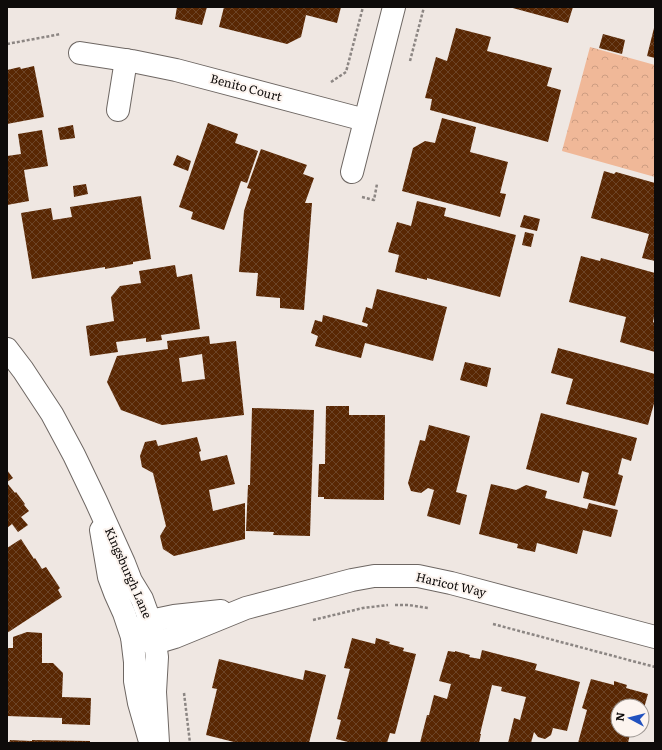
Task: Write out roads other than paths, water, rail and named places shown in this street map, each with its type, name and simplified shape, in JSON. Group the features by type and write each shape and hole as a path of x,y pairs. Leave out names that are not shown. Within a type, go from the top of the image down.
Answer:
{"street":[{"path":"352,172 394,7"},
{"name":"Benito Court","path":"80,53 176,70 365,120"},
{"path":"118,110 126,60"},
{"name":"Kingsburgh Lane","path":"7,349 23,370 52,414 96,501 131,581 142,599 150,621 157,657 155,692 158,743"},
{"name":"Kingsburgh Lane","path":"96,501 109,577 132,637 135,662 135,681 139,703 151,743"},
{"name":"Haricot Way","path":"155,643 175,637 246,608 352,580 390,575 418,576 451,583 655,637"},
{"name":"Haricot Way","path":"132,637 150,621 174,616 246,608"},
{"path":"132,637 155,643"}]}
